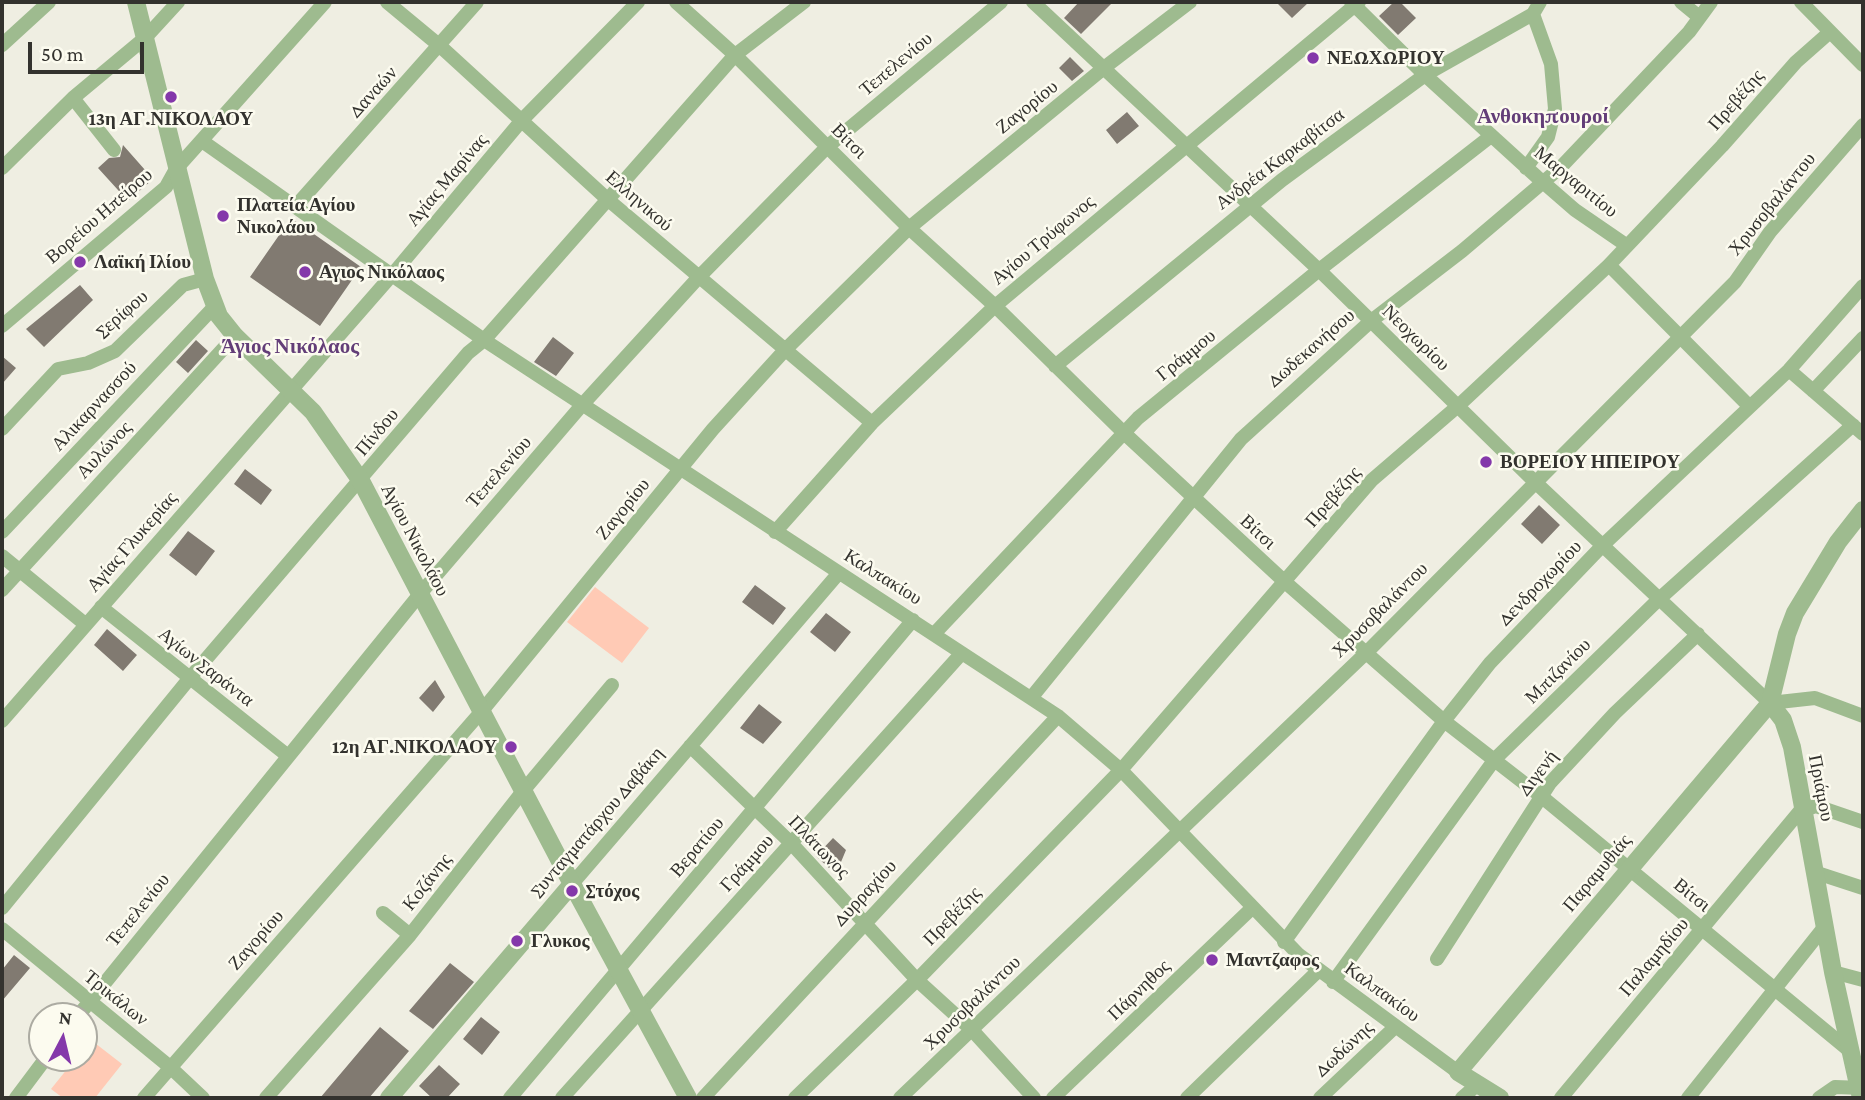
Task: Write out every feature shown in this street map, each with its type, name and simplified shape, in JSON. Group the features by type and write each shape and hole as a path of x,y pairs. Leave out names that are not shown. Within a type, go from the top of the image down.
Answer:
{"street":[{"path":"2,45 49,2"},
{"name":"Αγίου Νικολάου","path":"136,2 205,279 215,306 235,336 291,388 328,431 361,481 572,884 688,1098"},
{"path":"2,167 73,98 145,38 178,2"},
{"name":"Βορείου Ηπείρου","path":"2,326 166,187 177,169 325,2"},
{"name":"Ελληνικού","path":"387,2 440,46 698,278 872,423"},
{"name":"Δαναών","path":"295,207 477,2"},
{"name":"Αγίας Μαρίνας","path":"291,388 393,275 522,120 638,2"},
{"name":"Βίτσι","path":"676,2 735,55 909,228 995,306 1123,432 1285,582 1444,721 1629,867 1774,991 1850,1051"},
{"name":"Πίνδου","path":"2,908 188,679 361,481 468,353 484,340 606,198 735,55 804,2"},
{"name":"Τεπελενίου","path":"89,1001 420,594 582,405 698,278 827,147 1000,2"},
{"name":"Νεοχωρίου","path":"1033,2 1319,270 1534,481 1770,703"},
{"name":"Ζαγορίου","path":"144,1098 481,712 680,470 785,350 909,228 1105,67 1190,2"},
{"path":"1681,2 1698,16"},
{"name":"Δωδεκανήσου","path":"1031,698 1241,439 1276,404 1371,321 1462,251 1561,167 1689,32 1710,2"},
{"path":"1801,2 1863,65"},
{"name":"Μαργαριτίου","path":"1355,3 1425,75 1542,182 1575,210 1626,245"},
{"name":"Αγίου Τρύφωνος","path":"775,533 872,423 995,306 1355,3"},
{"path":"1527,168 1548,137 1555,109 1550,64 1536,5"},
{"name":"Ανδρέα Καρκαβίτσα","path":"1055,366 1248,206 1425,75 1536,5"},
{"name":"Πρεβέζης","path":"795,1098 917,980 1121,770 1372,480 1458,406 1609,265 1722,146 1796,62 1830,32"},
{"path":"73,98 114,150"},
{"name":"Χρυσοβαλάντου","path":"900,1098 1366,653 1677,337 1735,282 1770,232 1863,125"},
{"name":"Γράμμου","path":"934,634 1123,432 1319,270 1491,136"},
{"name":"Καλπακίου","path":"202,141 484,340 1058,716 1121,770 1284,942 1394,1028 1500,1098"},
{"path":"1609,265 1677,337 1749,406"},
{"name":"Σερίφου","path":"2,429 58,369 88,363 115,351 183,285 205,279"},
{"name":"Δενδροχωρίου","path":"1284,942 1444,721 1490,663 1603,545 1788,370 1863,286"},
{"name":"Αλικαρνασσού","path":"2,532 215,306"},
{"name":"Αυλώνος","path":"2,590 235,336"},
{"path":"1813,391 1863,338"},
{"path":"1788,370 1858,430"},
{"name":"Αγίας Γλυκερίας","path":"2,721 291,388"},
{"name":"Μπιζανίου","path":"1333,982 1495,759 1658,600 1858,430"},
{"path":"1863,510 1838,542 1796,613 1787,634 1770,703 1815,698 1863,716"},
{"path":"2,556 85,624"},
{"name":"Συνταγματάρχου Δαβάκη","path":"388,1098 838,574"},
{"name":"Αγίων Σαράντα","path":"101,607 288,756"},
{"name":"Βερατίου","path":"510,1098 913,620"},
{"name":"Διγενή","path":"1437,959 1542,797 1615,713 1698,634"},
{"name":"Γράμμου","path":"562,1098 961,654"},
{"name":"Κοζάνης","path":"267,1098 410,935 523,790 612,685"},
{"name":"Πριάμου","path":"1770,703 1787,729 1833,972 1861,1091"},
{"name":"Παραμυθιάς","path":"1458,1072 1770,703"},
{"name":"Δυρραχίου","path":"702,1098 1058,716"},
{"name":"Πλάτωνος","path":"690,746 791,843 917,980 972,1030 1034,1098"},
{"path":"1804,808 1816,806 1863,822"},
{"name":"Παλαμηδίου","path":"1561,1098 1804,808"},
{"path":"1814,872 1863,888"},
{"name":"Πάρνηθος","path":"1053,1098 1251,909"},
{"path":"383,913 410,935"},
{"path":"1688,1098 1825,926"},
{"name":"Τρικάλων","path":"2,929 170,1067 203,1098"},
{"path":"1187,1098 1318,971"},
{"path":"1833,972 1863,979"},
{"name":"Δωδώνης","path":"1320,1098 1394,1028"},
{"path":"16,1098 36,1072"},
{"path":"1462,1098 1478,1084"},
{"path":"1819,1098 1835,1087 1861,1091"}],"shaded area":[{"path":"595,587 649,628 622,663 567,622"},
{"path":"98,1045 122,1064 95,1098 63,1098 51,1089 65,1072 98,1072"}],"building":[{"path":"1079,2 1113,2 1081,34 1064,18"},
{"path":"1276,2 1309,2 1292,18"},
{"path":"1394,2 1400,2 1416,18 1398,35 1379,16"},
{"path":"1070,57 1084,71 1072,81 1059,68"},
{"path":"1127,112 1139,126 1117,144 1106,130"},
{"path":"123,145 153,179 128,201 98,168 109,158 120,157"},
{"name":"Αγιος Νικόλαος","path":"291,218 361,267 320,326 250,277"},
{"path":"80,285 93,300 44,347 26,329"},
{"path":"553,337 574,353 556,376 534,362"},
{"path":"196,340 208,351 188,373 176,362"},
{"path":"2,356 16,368 2,384"},
{"path":"245,469 272,490 261,505 234,484"},
{"path":"1539,505 1560,525 1542,544 1521,524"},
{"path":"188,531 215,551 196,576 169,555"},
{"path":"755,585 786,608 773,625 742,602"},
{"path":"826,613 851,632 835,652 810,632"},
{"path":"107,629 137,655 123,671 94,645"},
{"path":"435,680 445,697 433,712 419,698"},
{"path":"759,704 782,722 763,744 740,728"},
{"path":"833,838 846,850 841,862 829,868 816,856"},
{"path":"14,955 30,968 2,1001 2,970"},
{"path":"450,963 474,982 433,1029 409,1011"},
{"path":"481,1017 500,1032 482,1055 463,1039"},
{"path":"380,1027 409,1051 369,1098 320,1098"},
{"path":"439,1065 460,1084 447,1098 432,1098 419,1086"}],"place":[{"name":"ΝΕΩΧΩΡΙΟΥ","path":"1313,58"},
{"name":"13η ΑΓ.ΝΙΚΟΛΑΟΥ","path":"171,97"},
{"name":"Πλατεία Αγίου Νικολάου","path":"223,216"},
{"name":"Λαϊκή Ιλίου","path":"80,262"},
{"name":"Αγιος Νικόλαος","path":"305,272"},
{"name":"ΒΟΡΕΙΟΥ ΗΠΕΙΡΟΥ","path":"1486,462"},
{"name":"12η ΑΓ.ΝΙΚΟΛΑΟΥ","path":"511,747"},
{"name":"Στόχος","path":"572,891"},
{"name":"Γλυκος","path":"517,941"},
{"name":"Μαντζαφος","path":"1212,960"}],"district":[{"name":"Ανθοκηπουροί","path":"1543,117"},
{"name":"Άγιος Νικόλαος","path":"290,347"}]}
